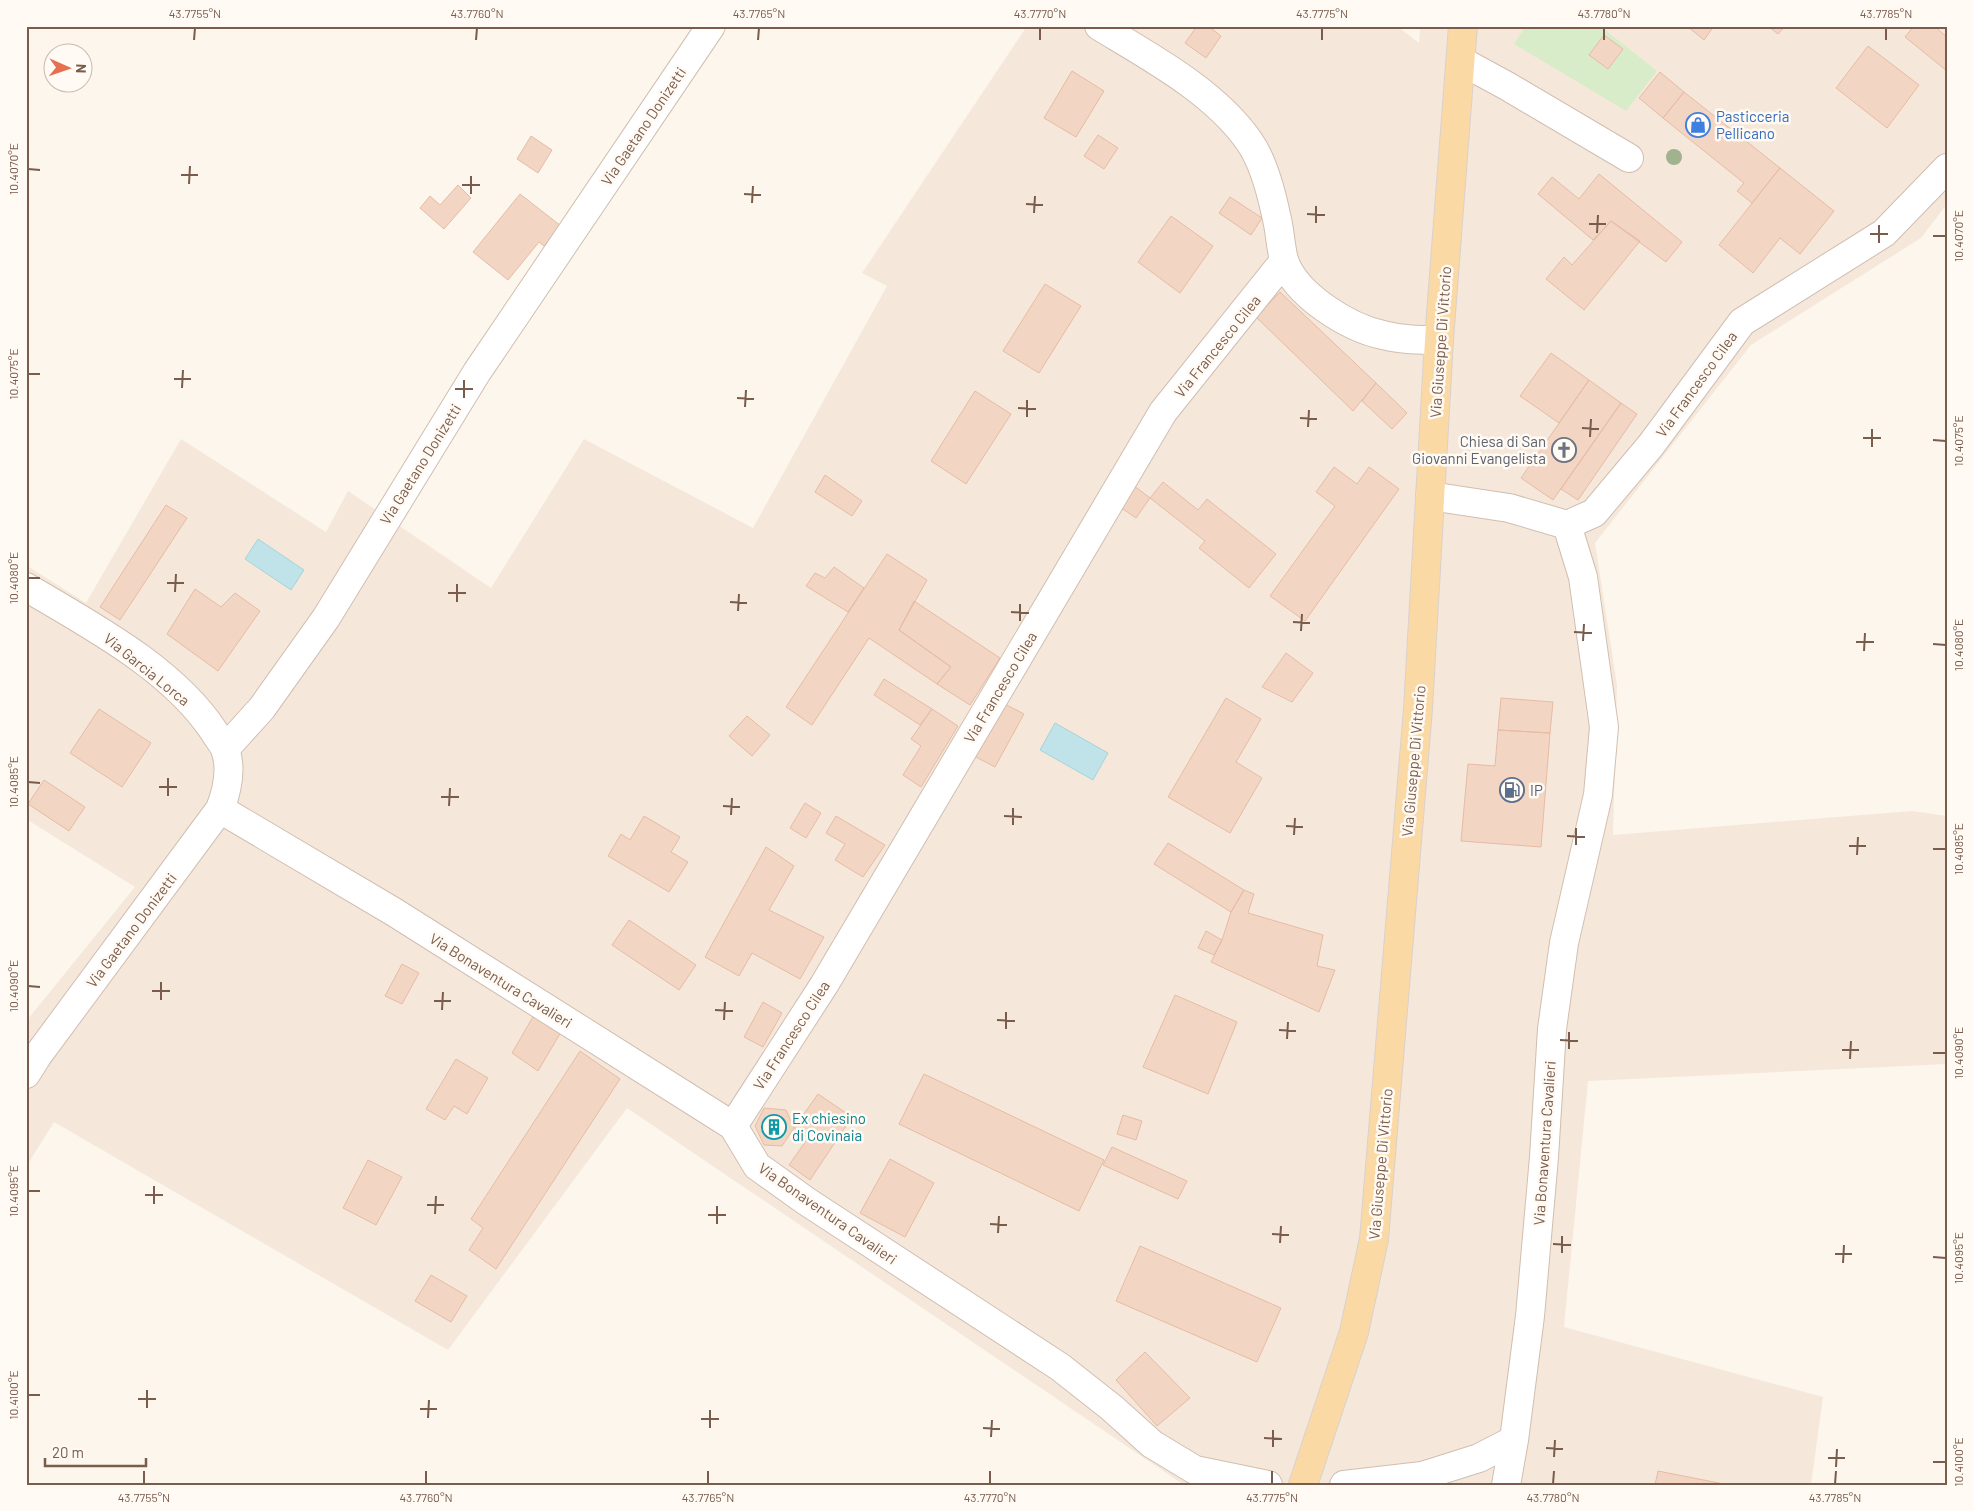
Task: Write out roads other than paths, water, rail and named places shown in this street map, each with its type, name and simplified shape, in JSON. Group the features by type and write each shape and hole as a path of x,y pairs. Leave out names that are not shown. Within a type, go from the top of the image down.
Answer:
{"main road":[{"name":"Via Giuseppe Di Vittorio","path":"1303,1485 1354,1332 1374,1239 1418,709 1440,340 1463,26"}],"street":[{"name":"Via Gaetano Donizetti","path":"225,749 262,708 326,618 477,372 711,26"},
{"path":"1099,26 1150,57 1215,104 1250,142 1265,175 1274,207 1284,261 1298,284 1305,291 1348,322 1382,335 1405,339 1440,340"},
{"path":"1460,61 1507,86 1629,158"},
{"name":"Via Francesco Cilea","path":"1567,525 1594,512 1651,446 1742,322 1884,232 1947,168"},
{"name":"Via Francesco Cilea","path":"733,1126 824,985 1164,412 1284,261"},
{"path":"1430,496 1509,508 1567,525"},
{"name":"Via Bonaventura Cavalieri","path":"1506,1485 1514,1440 1530,1316 1544,1157 1552,1030 1564,943 1598,794 1604,726 1583,577 1567,525"},
{"name":"Via Garcia Lorca","path":"26,587 116,641 180,692 206,718 225,749 228,781"},
{"name":"Via Gaetano Donizetti","path":"26,1074 38,1055 220,809 228,781"},
{"name":"Via Bonaventura Cavalieri","path":"220,809 394,912 733,1126 757,1166 806,1201 1060,1367 1112,1408 1152,1444 1195,1470 1268,1485"},
{"path":"1344,1485 1422,1476 1479,1458 1514,1440"}],"water":[{"path":"258,539 304,570 291,590 245,559"},
{"path":"1055,723 1108,753 1093,780 1040,750"}],"place":[{"name":"Pasticceria Pellicano","path":"1698,125"},
{"name":"Chiesa di San Giovanni Evangelista","path":"1564,450"},
{"name":"IP","path":"1512,790"},
{"name":"Ex chiesino di Covinaia","path":"774,1127"}]}
